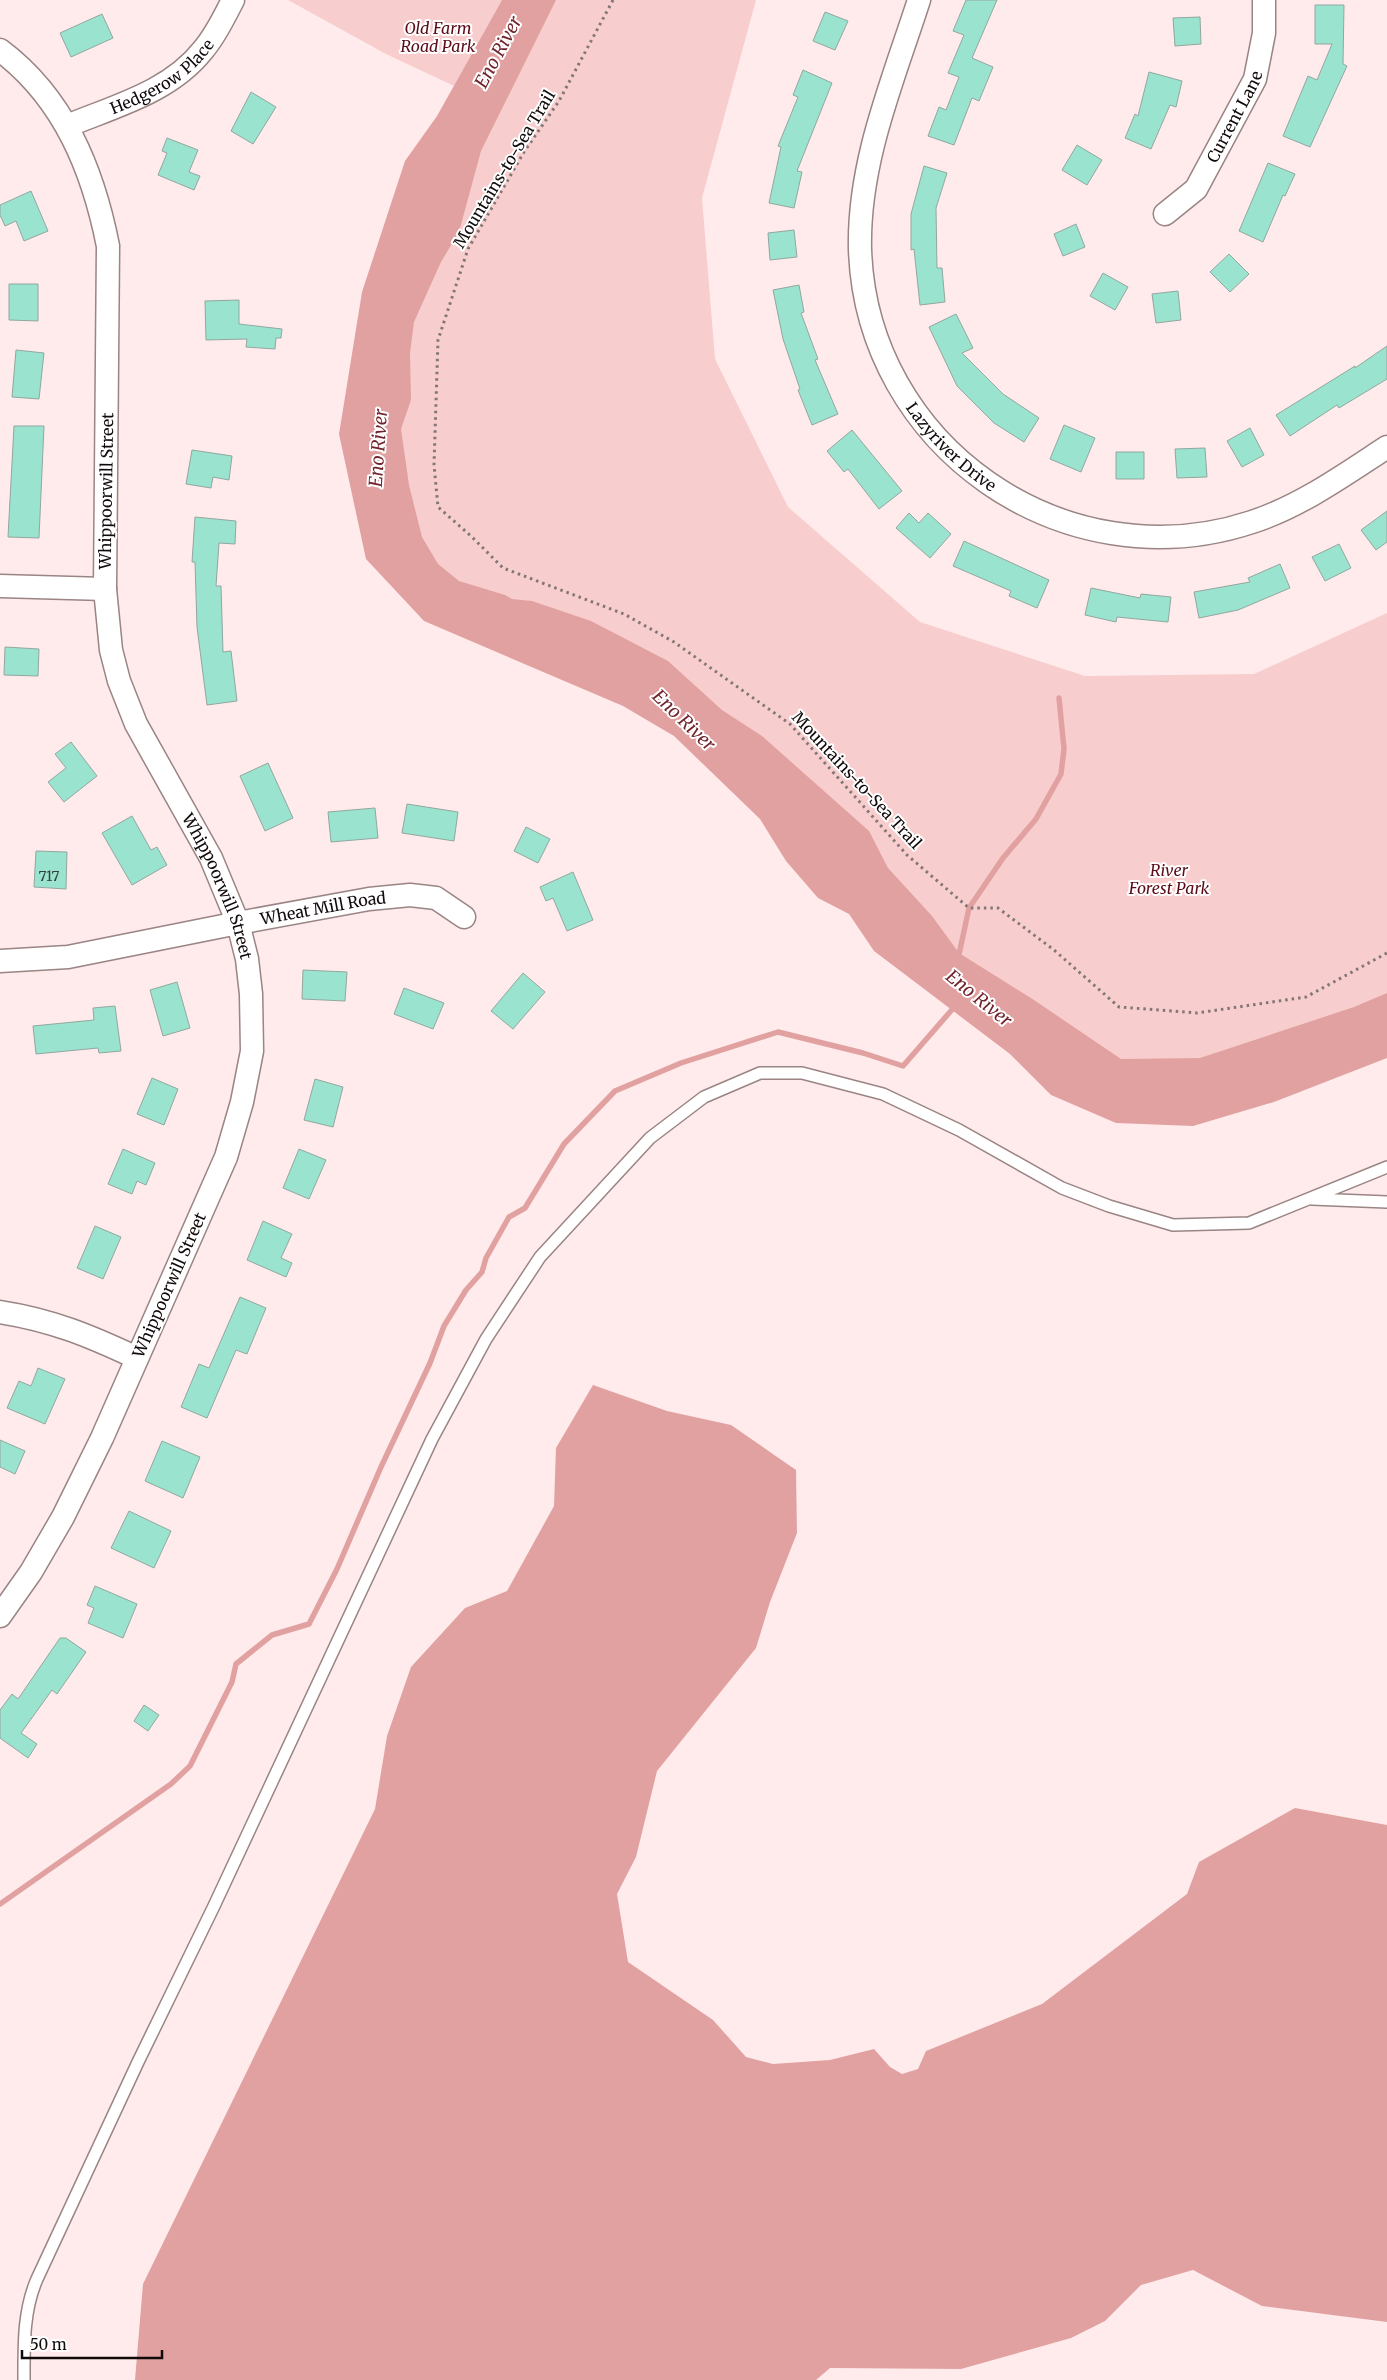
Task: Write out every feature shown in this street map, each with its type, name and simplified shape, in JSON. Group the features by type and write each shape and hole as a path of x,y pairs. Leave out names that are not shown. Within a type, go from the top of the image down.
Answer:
{"street":[{"name":"Hedgerow Place","path":"67,126 143,94 176,77 204,49 233,0"},
{"name":"Lazyriver Drive","path":"919,0 866,170 860,218 860,251 863,283 871,317 893,376 912,408 953,456 995,489 1053,517 1081,526 1121,534 1160,536 1220,530 1251,522 1310,496 1387,447"},
{"name":"Current Lane","path":"1165,214 1196,189 1255,79 1264,33 1264,0"},
{"name":"Whippoorwill Street","path":"0,50 31,77 52,101 84,158 97,195 108,246 104,589 111,650 119,681 136,724 211,858 238,922 247,959 252,1023 252,1051 242,1102 226,1157 91,1463 63,1517 31,1572 0,1616"},
{"path":"0,586 104,589"},
{"name":"Wheat Mill Road","path":"0,961 68,956 238,922 369,899 410,895 436,898 464,917"},
{"path":"0,1312 36,1317 70,1328 137,1358"}],"lane":[{"path":"24,2380 24,2344 29,2296 432,1439 486,1339 540,1257 650,1138 704,1097 760,1073 802,1073 883,1094 959,1130 1062,1188 1109,1206 1173,1225 1249,1223 1386,1168"},
{"path":"1308,1199 1387,1202"}],"path":[{"name":"Mountains-to-Sea Trail","path":"613,0 559,101 524,152 468,249 438,340 434,465 438,507 503,568 624,614 674,642 740,687 790,724 907,855 969,908 998,908 1054,950 1118,1007 1197,1013 1306,997 1387,953"}],"green space":[{"name":"Old Farm Road Park","path":"288,0 502,0 454,86 386,54"},
{"name":"River Forest Park","path":"527,0 756,0 702,198 715,359 788,507 920,622 1085,676 1254,674 1387,613 1387,1023 1147,1095 1063,1057 635,647 392,562 394,262"}],"water":[{"name":"Eno River","path":"502,0 556,0 481,151 459,232 441,262 414,322 410,353 411,400 401,429 409,485 422,537 438,564 459,581 505,595 512,599 532,601 591,621 668,661 722,710 762,736 869,831 888,868 932,916 959,953 1031,998 1121,1059 1200,1058 1354,1007 1387,993 1387,1058 1274,1102 1193,1126 1116,1123 1051,1095 1010,1054 874,951 849,914 818,898 786,861 760,819 674,736 623,706 424,621 366,559 339,434 362,292 405,161 437,116"},
{"path":"593,1385 667,1411 731,1425 796,1470 797,1533 770,1602 756,1648 657,1771 636,1857 617,1894 628,1962 713,2020 746,2057 773,2064 830,2060 874,2049 890,2067 902,2074 918,2069 926,2051 1042,2004 1187,1894 1199,1862 1295,1808 1387,1825 1387,2322 1262,2306 1193,2270 1141,2285 1105,2321 1071,2338 961,2369 830,2368 816,2380 135,2380 143,2284 375,1809 387,1736 411,1667 465,1608 507,1591 554,1506 556,1448"}],"building":[{"path":"966,0 997,0 972,58 993,67 979,101 972,98 954,145 928,136 939,107 946,110 959,77 948,73 964,35 953,31"},
{"path":"1315,5 1344,5 1343,64 1347,66 1310,147 1283,136 1308,76 1317,80 1332,44 1315,44"},
{"path":"825,12 848,21 835,50 813,41"},
{"path":"102,14 113,38 71,57 60,33"},
{"path":"1200,17 1201,44 1175,46 1173,18"},
{"path":"803,70 832,83 797,171 802,172 794,208 769,203 781,147 778,146 798,97 793,95"},
{"path":"1149,72 1182,81 1176,107 1170,105 1151,149 1125,138 1135,114 1138,116"},
{"path":"251,92 276,107 253,144 231,131"},
{"path":"167,138 198,150 189,172 200,176 194,190 158,175 167,153 162,151"},
{"path":"1077,145 1102,160 1087,185 1062,170"},
{"path":"1268,163 1295,174 1285,196 1283,195 1263,242 1239,231"},
{"path":"924,166 947,173 936,208 937,268 942,268 945,302 920,305 914,249 911,250 911,214"},
{"path":"31,191 48,231 24,241 16,221 5,226 0,215 0,205"},
{"path":"1076,224 1085,247 1063,256 1054,234"},
{"path":"794,230 797,257 770,260 768,233"},
{"path":"1229,254 1249,274 1230,292 1210,272"},
{"path":"1103,273 1128,287 1115,310 1090,296"},
{"path":"9,284 38,284 38,321 9,320"},
{"path":"799,285 804,312 801,313 818,359 815,360 838,414 812,425 798,390 800,389 783,339 773,290"},
{"path":"1178,291 1181,320 1156,323 1152,294"},
{"path":"239,300 239,324 282,329 281,338 276,338 275,349 246,347 247,339 206,340 205,301"},
{"path":"956,314 973,348 962,353 1003,394 1039,418 1024,442 994,423 957,386 929,327"},
{"path":"1387,346 1387,379 1339,408 1337,405 1290,436 1276,415 1355,366 1355,368"},
{"path":"16,350 44,353 39,399 12,397"},
{"path":"1064,425 1095,438 1081,472 1050,459"},
{"path":"14,426 44,426 39,538 8,537"},
{"path":"1250,428 1264,455 1242,467 1227,441"},
{"path":"852,430 902,491 879,509 848,469 844,472 827,451"},
{"path":"1205,448 1207,477 1177,478 1175,449"},
{"path":"192,450 232,456 229,480 213,477 211,488 186,484"},
{"path":"1116,452 1144,452 1144,479 1116,479"},
{"path":"1387,511 1387,542 1376,550 1361,530"},
{"path":"909,513 919,523 928,513 951,534 930,558 896,528"},
{"path":"195,517 236,521 235,544 219,543 216,586 221,586 223,652 231,651 237,701 207,705 197,627 195,562 192,562"},
{"path":"964,541 1049,580 1037,608 1009,596 1011,591 953,566"},
{"path":"1339,544 1351,568 1325,581 1312,557"},
{"path":"1280,564 1290,588 1238,610 1199,618 1194,592 1250,582 1248,578"},
{"path":"1091,588 1140,598 1141,594 1171,597 1168,622 1117,617 1116,622 1085,615"},
{"path":"5,647 39,649 38,676 4,675"},
{"path":"71,742 97,776 64,802 48,782 66,768 55,754"},
{"path":"268,763 293,818 265,831 240,776"},
{"path":"407,804 458,812 454,841 402,833"},
{"path":"375,808 378,838 331,842 328,812"},
{"path":"132,816 151,850 157,847 167,865 132,885 102,833"},
{"path":"526,827 550,839 538,863 514,851"},
{"path":"36,851 67,852 66,889 34,887"},
{"path":"573,872 593,920 567,931 553,898 546,901 540,887"},
{"path":"303,970 347,972 345,1001 302,999"},
{"path":"523,973 545,992 513,1029 491,1011"},
{"path":"177,982 190,1028 163,1036 150,990"},
{"path":"404,988 444,1003 433,1029 394,1014"},
{"path":"115,1006 121,1051 99,1053 98,1048 36,1054 33,1026 94,1020 93,1008"},
{"path":"152,1078 178,1089 164,1125 137,1114"},
{"path":"315,1079 343,1087 333,1127 304,1120"},
{"path":"123,1149 155,1163 146,1185 137,1181 132,1194 108,1184"},
{"path":"299,1149 326,1160 309,1199 283,1188"},
{"path":"263,1221 292,1234 281,1258 292,1263 286,1277 247,1260"},
{"path":"95,1226 121,1237 103,1279 77,1268"},
{"path":"240,1297 266,1308 247,1354 236,1350 207,1418 181,1407 199,1364 209,1368"},
{"path":"38,1368 65,1379 45,1424 7,1408 19,1381 31,1386"},
{"path":"0,1440 25,1451 15,1474 0,1467"},
{"path":"162,1441 200,1457 183,1498 145,1481"},
{"path":"129,1511 171,1531 154,1568 111,1548"},
{"path":"95,1586 137,1604 123,1638 88,1623 94,1608 87,1605"},
{"path":"60,1638 66,1638 86,1652 57,1694 52,1690 21,1733 37,1744 28,1758 0,1738 0,1710 12,1694 18,1699"},
{"path":"144,1705 159,1715 148,1731 134,1721"}],"waterway":[{"name":"Eno River","path":"958,959 969,908 1003,858 1036,819 1061,774 1064,749 1059,698"},
{"path":"0,1904 171,1784 190,1766 232,1682 236,1664 272,1635 309,1624 337,1569 381,1467 430,1363 444,1326 466,1290 482,1272 486,1258 509,1217 525,1208 564,1144 615,1091 681,1063 778,1032 863,1053 903,1066 956,1005"}]}
